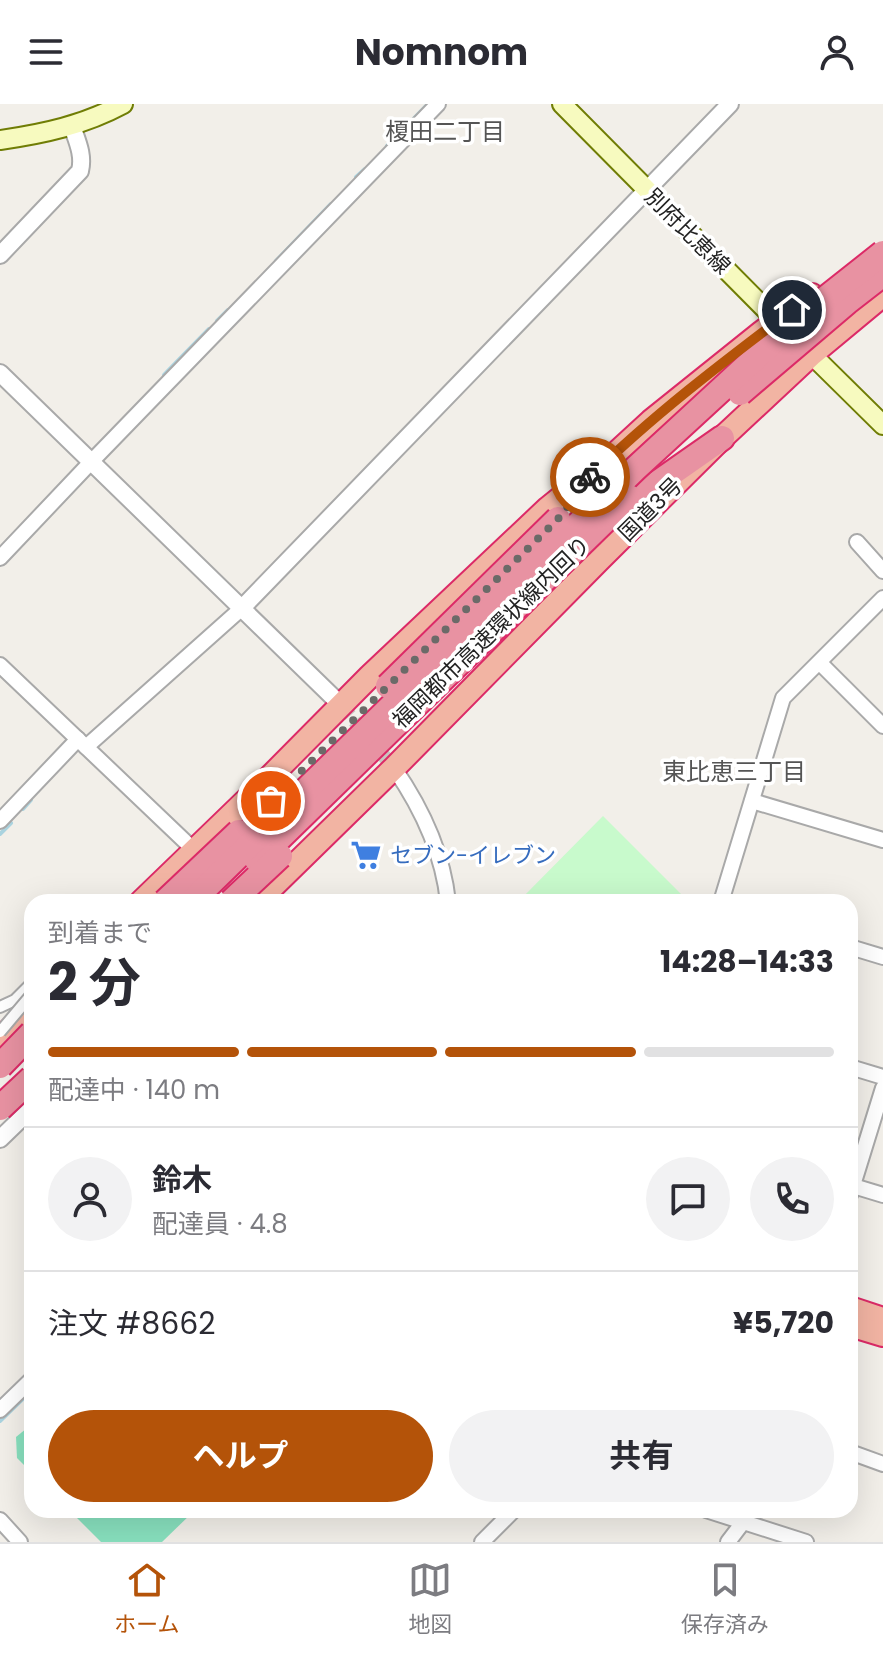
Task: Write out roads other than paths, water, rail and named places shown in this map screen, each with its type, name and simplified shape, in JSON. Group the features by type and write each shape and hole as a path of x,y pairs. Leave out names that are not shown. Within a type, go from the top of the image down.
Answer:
{"highway":[{"path":"173,894 558,519 590,477 651,421 777,321 883,243"},
{"path":"199,894 636,468 787,329 883,253"},
{"name":"福岡都市高速環状線内回り","path":"221,894 658,469 757,378 883,274"},
{"name":"国道3号","path":"265,894 722,438 812,354 883,295"},
{"path":"239,894 623,514 659,482 722,438"},
{"path":"149,894 548,508 590,477"},
{"path":"0,1016 24,1006"},
{"path":"0,1039 24,1016"},
{"path":"0,1066 24,1041"},
{"path":"0,1084 24,1061"},
{"path":"0,1110 24,1086"},
{"path":"0,1110 24,1091"},
{"path":"858,1311 883,1319"},
{"path":"858,1327 883,1335"}],"main road":[{"path":"0,140 72,126 123,104"},
{"name":"別府比恵線","path":"562,104 883,425"}],"street":[{"path":"0,558 438,104"},
{"path":"0,821 82,743 242,608 730,104"},
{"path":"0,255 80,171 81,151 72,126"},
{"path":"0,373 341,705"},
{"path":"857,542 883,571"},
{"path":"723,894 783,698 883,598"},
{"path":"820,663 883,726"},
{"path":"0,665 194,850"},
{"path":"394,768 418,807 429,833 442,868 447,894"},
{"path":"752,801 883,840"},
{"path":"858,949 883,957"},
{"path":"0,1007 15,1000 24,991"},
{"path":"0,1032 24,1004"},
{"path":"858,1069 883,1077"},
{"path":"858,1166 883,1088"},
{"path":"0,1139 24,1116"},
{"path":"858,1190 883,1195"},
{"path":"0,1410 24,1387"},
{"path":"858,1455 883,1464"},
{"path":"482,1542 506,1518"},
{"path":"728,1542 744,1518"},
{"path":"753,1518 806,1542"},
{"path":"0,1520 20,1542"}],"waterway":[{"path":"387,146 428,104"},
{"path":"356,177 365,169"},
{"path":"276,261 331,204"},
{"path":"217,321 228,310"},
{"path":"164,375 209,329"},
{"path":"23,809 31,800"},
{"path":"0,834 11,823"},
{"path":"0,1421 24,1398"}],"tunnel":[{"path":"341,705 394,768"},
{"path":"0,1048 24,1055"}],"place":[{"name":"セブン-イレブン","path":"366,855"}],"district":[{"name":"榎田二丁目","path":"445,132"},
{"name":"東比恵三丁目","path":"734,772"}]}
